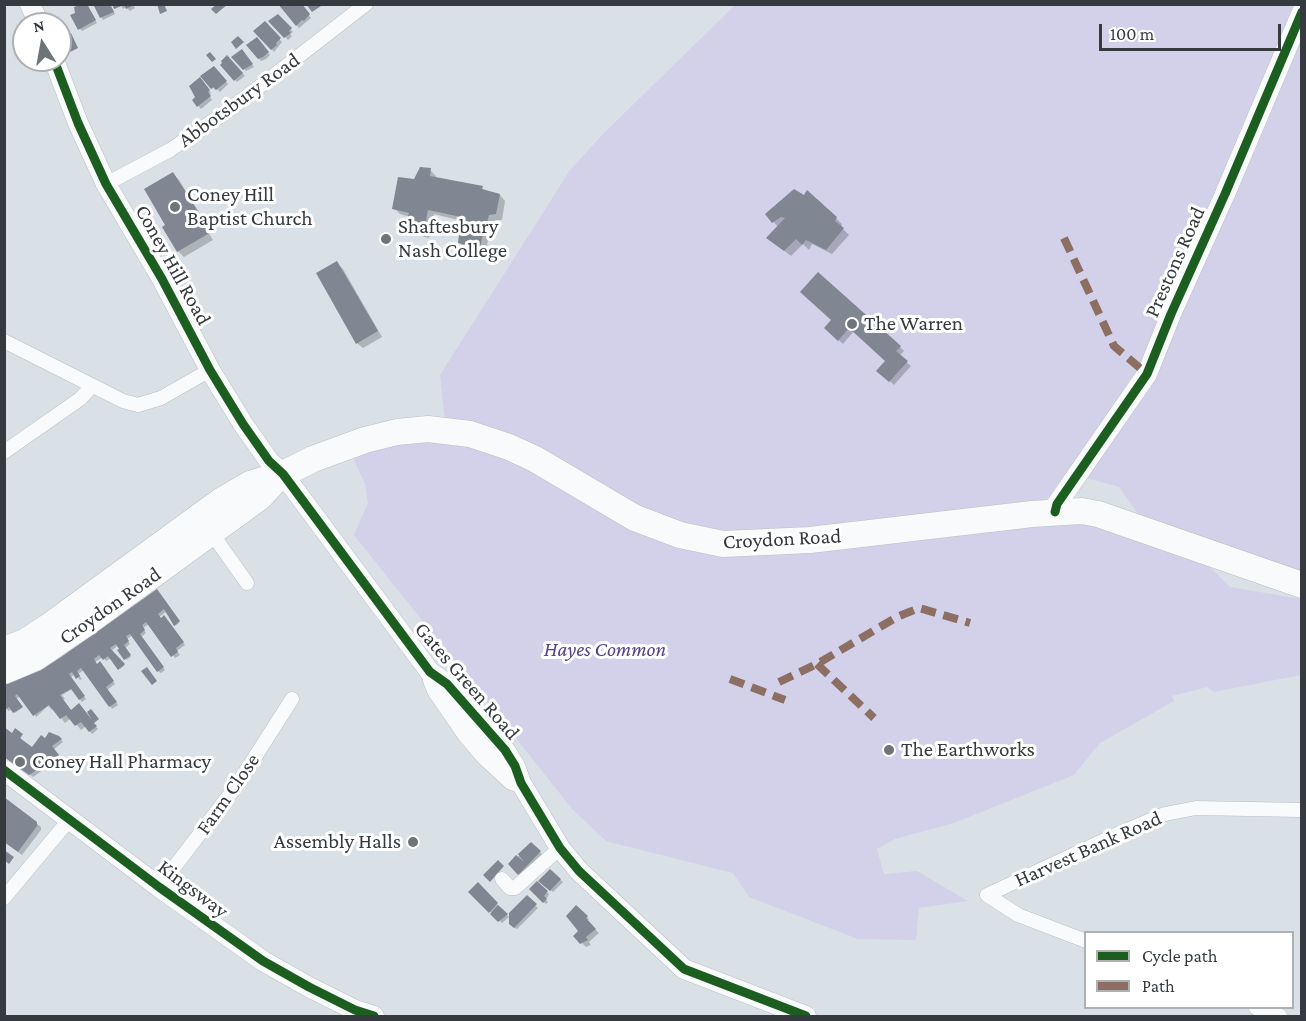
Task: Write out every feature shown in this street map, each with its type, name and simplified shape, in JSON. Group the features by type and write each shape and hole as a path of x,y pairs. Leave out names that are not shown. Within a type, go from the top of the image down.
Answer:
{"highway":[{"name":"Croydon Road","path":"4,650 25,642 205,525 260,497 283,474 322,455 364,440 397,432 438,429 470,434 509,447 535,459 635,518 680,535 723,544 832,538 1055,512 1082,511 1098,514 1302,585"},
{"name":"Croydon Road","path":"4,671 20,666 56,644 205,525"}],"street":[{"name":"Abbotsbury Road","path":"106,184 170,150 232,108 366,4"},
{"name":"Prestons Road","path":"1055,512 1057,504 1147,374 1302,12"},
{"name":"Coney Hill Road","path":"59,72 78,123 106,184 162,279 210,370 243,424 269,461 283,474"},
{"path":"4,340 92,386 123,401 138,405 161,398 210,370"},
{"path":"4,452 80,399 92,386"},
{"name":"Gates Green Road","path":"283,474 430,672 447,684 505,750 515,766 521,783 560,848 579,871 684,969 806,1017"},
{"path":"205,525 247,583"},
{"name":"Farm Close","path":"159,887 237,785 292,699"},
{"name":"Kingsway","path":"4,770 159,887 263,961 309,987 374,1017"},
{"name":"Harvest Bank Road","path":"1084,940 1018,915 987,895 1165,814 1196,808 1302,810"},
{"path":"4,898 70,819"},
{"path":"502,879 510,888 515,888 560,848"},
{"path":"1259,1009 1280,1017"}],"green space":[{"path":"735,5 1301,5 1301,572 1138,514 1119,487 1069,473 1063,484 1048,498 1033,506 721,538 640,515 445,421 440,375 570,170 604,133"},
{"name":"Hayes Common","path":"444,431 499,447 681,542 1040,524 1101,525 1209,566 1230,587 1301,599 1301,675 1214,692 1207,687 1172,696 1174,701 1100,743 1074,775 954,823 895,839 877,849 884,874 917,871 968,901 919,908 916,940 858,939 749,897 733,873 606,841 573,810 354,535 368,503 365,484 354,460 359,450"}],"building":[{"path":"87,4 96,20 78,30 72,19 72,14 75,13 74,7"},
{"path":"93,4 110,4 114,12 100,18"},
{"path":"112,4 136,4 126,9 124,5 114,9"},
{"path":"157,4 164,4 167,11 160,14"},
{"path":"217,4 228,4 216,14 211,9"},
{"path":"278,4 302,4 310,14 296,26"},
{"path":"306,4 324,4 312,12"},
{"path":"278,14 292,28 289,31 291,33 284,38 268,21"},
{"path":"265,21 281,38 271,50 253,31"},
{"path":"72,35 78,48 72,51"},
{"path":"238,36 244,42 236,49 231,42"},
{"path":"257,37 269,52 258,59 246,45"},
{"path":"242,49 253,64 243,70 231,57"},
{"path":"210,52 216,59 212,62 206,55"},
{"path":"227,55 243,73 234,81 220,65"},
{"path":"214,66 227,81 216,90 214,87 211,89 200,76"},
{"path":"200,77 210,90 208,92 211,96 197,107 192,100 195,97 189,86"},
{"path":"420,167 431,168 430,176 483,186 482,189 500,194 496,214 489,215 484,228 480,248 458,243 461,217 428,210 424,233 416,232 414,221 407,219 409,213 392,209 398,177 414,179"},
{"name":"Coney Hill Baptist Church","path":"173,172 206,224 203,226 208,234 177,252 162,227 165,225 144,189"},
{"path":"794,189 804,195 807,190 837,217 835,221 844,228 826,250 806,240 802,245 796,239 784,251 766,238 785,218 781,217 772,223 765,214"},
{"path":"337,261 378,331 356,344 316,273"},
{"name":"The Warren","path":"818,272 901,346 896,351 908,361 889,382 876,371 885,361 849,328 838,341 824,328 831,320 800,292"},
{"path":"157,589 180,621 174,626 164,609 158,614 161,618 164,615 184,642 176,648 178,652 171,657 146,622 142,625 145,630 140,634 164,667 157,672 130,634 126,636 129,641 124,645 131,655 124,660 116,644 110,648 125,664 118,670 108,656 103,660 99,655 94,659 97,664 100,661 114,681 106,687 117,702 109,707 81,668 77,671 80,676 76,679 72,672 69,674 85,696 79,700 71,689 60,695 71,710 79,703 92,720 87,712 91,709 99,719 94,723 97,726 89,732 81,722 75,726 66,715 60,719 49,705 33,716 17,694 15,696 23,707 13,713 9,707 5,710 4,683 44,668"},
{"path":"147,667 157,681 152,685 141,671"},
{"path":"4,727 12,733 15,728 23,734 20,738 32,747 41,735 45,738 49,732 59,736 62,739 52,746 59,755 29,775 4,757"},
{"path":"4,797 37,822 37,826 18,852 4,842"},
{"path":"531,842 541,851 518,875 508,864 516,855 524,862 518,854"},
{"path":"4,850 14,857 9,864 4,860"},
{"path":"498,860 504,866 490,882 483,875"},
{"path":"550,869 561,879 550,891 538,881"},
{"path":"537,881 548,891 544,896 547,899 543,903 529,889"},
{"path":"478,882 498,903 489,913 468,892"},
{"path":"527,895 537,904 514,928 509,924 509,913"},
{"path":"498,905 508,914 498,922 490,914"},
{"path":"576,905 588,916 586,918 596,929 586,937 588,940 580,944 573,936 578,931 566,916"}],"marked path":[{"path":"1064,238 1114,346 1147,374"},
{"path":"779,682 817,664 897,617 919,608 970,623"},
{"path":"817,664 874,718"},
{"path":"730,679 785,700"}],"cycle path":[{"path":"1055,512 1057,504 1147,374 1302,12"},
{"path":"59,72 78,123 106,184 162,279 210,370 243,424 269,461 283,474 430,672 447,684 505,750 515,766 521,783 560,848 579,871 684,969 806,1016"},
{"path":"4,770 159,887 263,961 355,1010 374,1016"}],"place":[{"name":"Coney Hill Baptist Church","path":"175,207"},
{"name":"Shaftesbury Nash College","path":"386,239"},
{"name":"The Warren","path":"852,324"},
{"name":"The Earthworks","path":"889,750"},
{"name":"Coney Hall Pharmacy","path":"20,762"},
{"name":"Assembly Halls","path":"413,842"}]}
